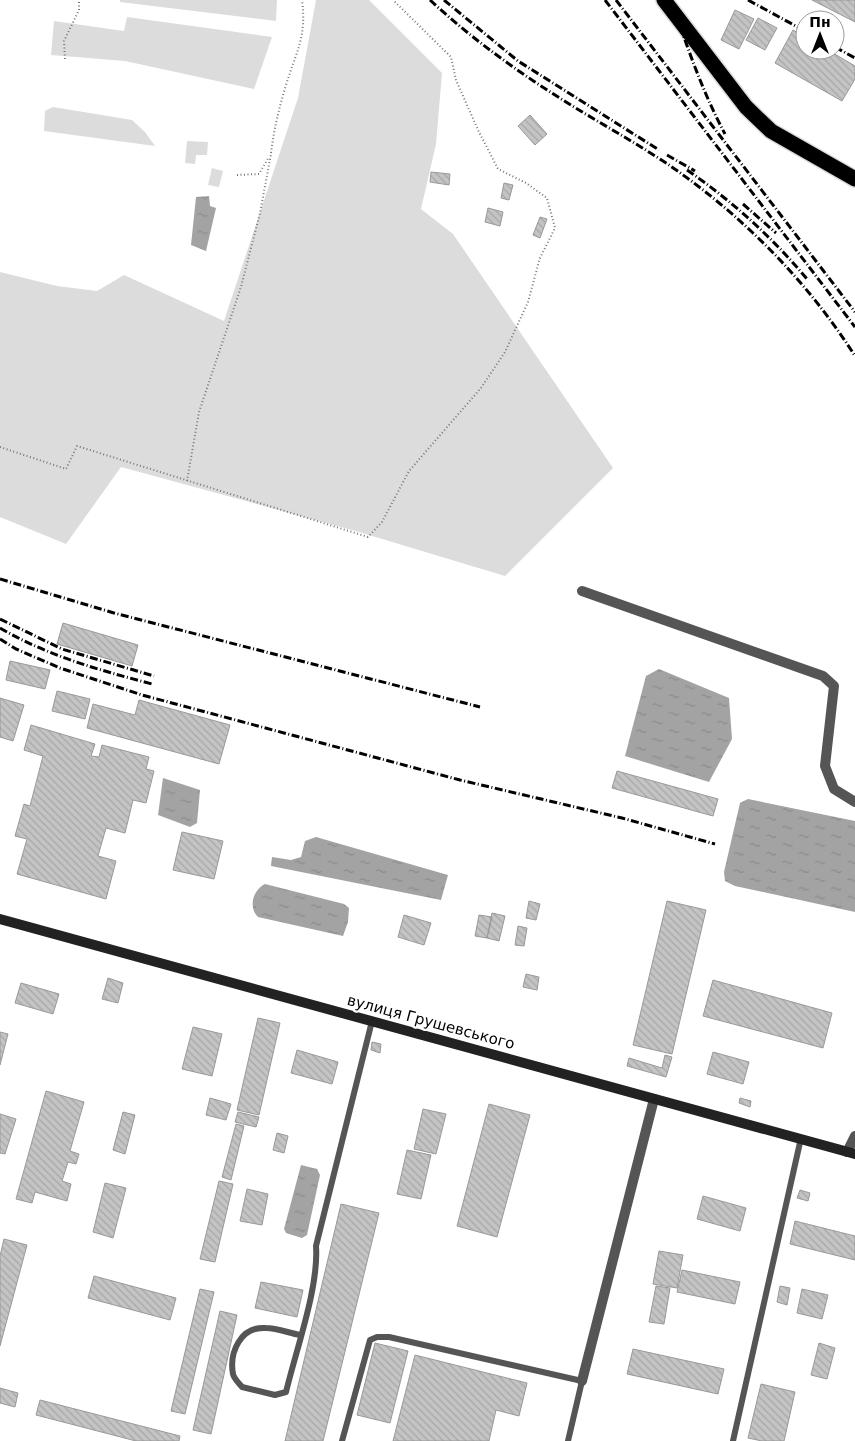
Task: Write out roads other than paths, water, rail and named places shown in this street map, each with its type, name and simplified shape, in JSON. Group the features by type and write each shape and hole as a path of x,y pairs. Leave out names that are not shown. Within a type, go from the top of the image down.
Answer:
{"highway":[{"path":"664,0 746,107 778,135 855,179"}],"street":[{"path":"582,591 823,676 834,686 825,766 834,789 855,802"},
{"name":"вулиця Грушевського","path":"0,919 851,1153"},
{"path":"582,1381 654,1099"},
{"path":"851,1153 855,1136"}],"lane":[{"path":"300,1335 265,1327 251,1330 238,1340 233,1358 233,1376 242,1387 275,1395 286,1392 300,1335 317,1265 316,1246 372,1021"},
{"path":"733,1441 801,1138"},
{"path":"342,1441 370,1340 377,1337 389,1337 582,1381 568,1441"}],"water":[{"path":"209,196 210,206 216,208 206,251 191,245 196,197"},
{"path":"659,669 729,698 732,739 709,782 625,756 646,676"},
{"path":"163,778 200,790 197,823 190,827 158,815"},
{"path":"748,799 855,821 855,912 735,886 725,881 724,872 740,803"},
{"path":"316,837 448,875 441,900 271,866 272,857 291,860 301,857 305,841"},
{"path":"265,884 344,904 349,908 348,922 343,936 258,917 253,908 253,899 257,890"},
{"path":"301,1165 317,1169 320,1175 307,1235 302,1238 286,1233 284,1229"}],"railway":[{"path":"430,0 479,42 530,79 663,161 718,202 793,274 815,300 855,356"},
{"path":"444,0 518,61 659,150"},
{"path":"605,0 855,327"},
{"path":"616,0 855,312"},
{"path":"671,0 702,85 725,134"},
{"path":"748,0 795,26"},
{"path":"845,52 855,58"},
{"path":"667,155 695,171"},
{"path":"687,170 751,220 807,279"},
{"path":"743,204 776,233"},
{"path":"0,579 114,613 480,707"},
{"path":"0,619 62,649 154,676"},
{"path":"0,628 55,654 93,668 152,684"},
{"path":"0,639 16,649 60,668 142,695 460,780 622,818 715,844"}]}
